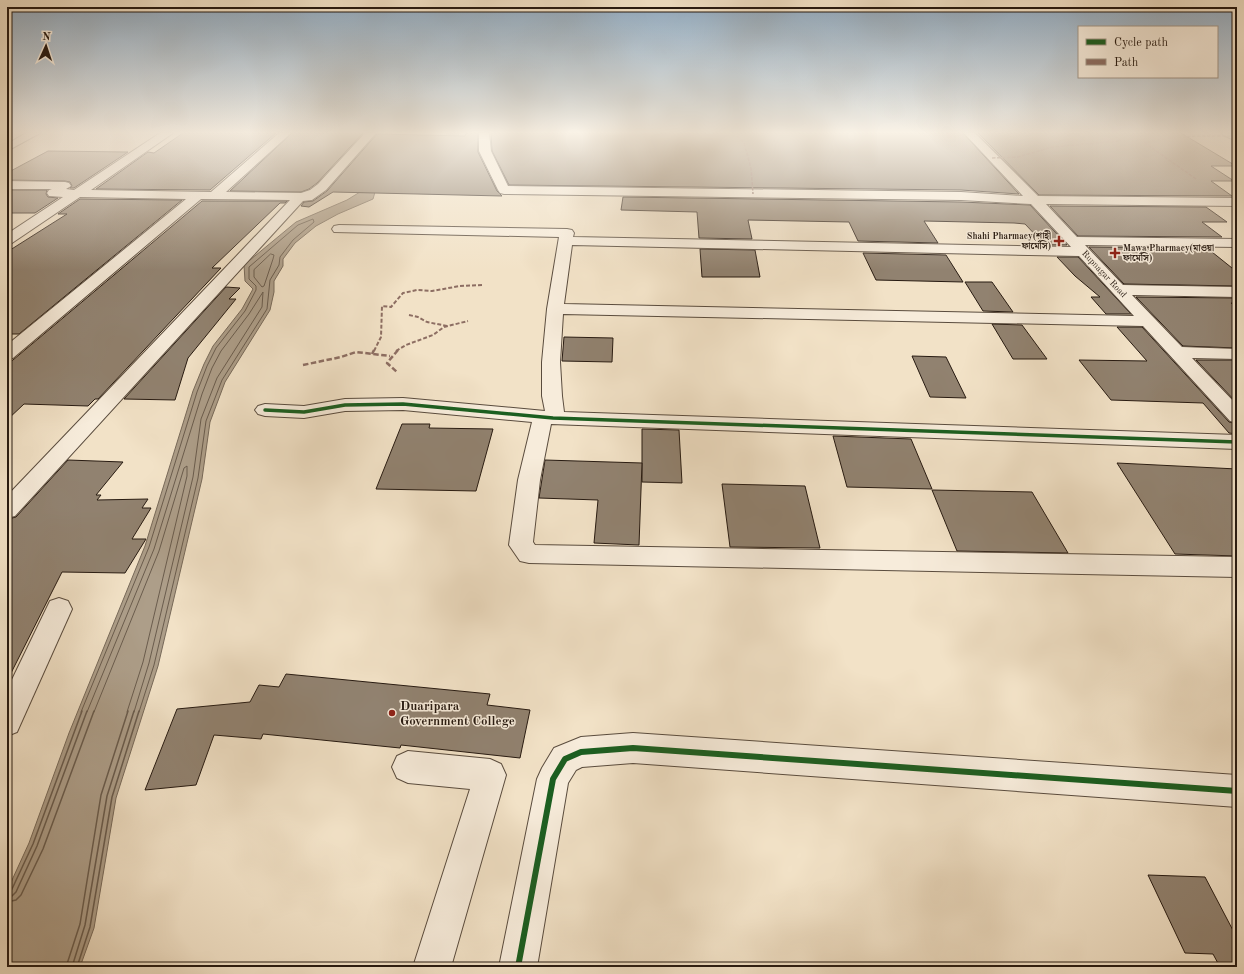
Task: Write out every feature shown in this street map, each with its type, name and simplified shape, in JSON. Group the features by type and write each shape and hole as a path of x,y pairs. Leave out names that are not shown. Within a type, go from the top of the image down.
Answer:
{"street":[{"path":"7,240 100,178"},
{"path":"214,196 234,178"},
{"path":"7,510 299,198 314,193 330,178"},
{"path":"499,178 504,190 961,196 1034,200 1237,202"},
{"name":"Rupnagar Road","path":"1012,178 1078,246 1237,417"},
{"path":"7,185 68,184 40,201"},
{"path":"53,193 299,198 329,195"},
{"path":"7,354 197,196"},
{"path":"339,229 567,233 555,309 552,362 552,396 555,409 548,417 530,469 522,515 521,545 529,554 1237,566"},
{"path":"566,241 1078,246 1237,243"},
{"path":"1119,290 1237,292"},
{"path":"555,309 1148,321"},
{"path":"1177,352 1237,354"},
{"path":"265,410 304,412 345,406 403,404 548,417 1237,442"},
{"path":"7,722 59,609"},
{"path":"518,967 553,779 564,759 581,752 633,748 1237,791"},
{"path":"408,767 490,774 432,967"}],"water":[{"path":"382,178 396,178 375,192 373,199 338,214 316,226 295,243 283,259 283,266 274,281 274,292 270,310 225,382 210,422 202,479 158,666 116,798 94,928 80,967 7,967 7,891 29,843 69,733 145,546 193,391 204,364 213,346 242,309 253,289 245,281 244,265 296,222 347,200"}],"building":[{"path":"7,178 88,178 74,188 70,188 72,186 70,182 65,181 7,180"},
{"path":"111,178 223,178 210,190 96,189"},
{"path":"243,178 321,178 309,189 301,192 230,191"},
{"path":"338,178 491,178 497,191 502,196 333,192 309,207 301,206 304,202 313,201 327,191"},
{"path":"506,178 1005,178 1019,194 961,190 509,185"},
{"path":"1023,178 1230,178 1234,181 1211,181 1232,196 1039,195"},
{"path":"7,190 47,190 46,194 48,197 58,198 35,213 7,213"},
{"path":"623,197 961,202 1030,205 1067,245 1045,245 1025,224 924,221 938,243 858,241 849,222 748,220 752,239 699,238 697,212 621,210"},
{"path":"80,199 182,200 19,334 7,334 7,252 67,214 58,214"},
{"path":"202,201 287,201 285,203 280,203 212,268 221,268 98,399 95,399 88,406 24,404 7,420 7,365"},
{"path":"1050,206 1206,207 1227,222 1202,222 1222,237 1078,236"},
{"path":"1089,247 1207,248 1237,272 1237,286 1124,284"},
{"path":"700,249 755,250 760,277 702,277"},
{"path":"863,253 946,255 963,282 876,280"},
{"path":"1057,257 1078,257 1131,314 1106,314 1091,297 1100,297 1075,276"},
{"path":"965,282 992,282 1013,312 983,311"},
{"path":"226,287 240,288 229,299 236,299 188,358 175,400 124,399"},
{"path":"1136,297 1237,298 1237,303 1231,303 1237,309 1237,348 1183,346"},
{"path":"992,324 1022,325 1047,359 1013,359"},
{"path":"1117,327 1142,327 1229,422 1237,424 1237,434 1229,433 1203,403 1111,400 1079,360 1147,361"},
{"path":"564,337 613,338 612,362 562,361"},
{"path":"912,356 946,357 966,398 930,397"},
{"path":"1196,360 1237,360 1237,403"},
{"path":"402,424 430,424 429,428 493,429 476,491 376,489"},
{"path":"642,429 679,430 682,483 642,482"},
{"path":"833,436 911,439 932,489 847,487"},
{"path":"68,460 123,462 96,495 101,495 97,500 148,499 142,508 151,508 132,539 146,539 125,573 62,572 7,681 7,524 12,518 16,517"},
{"path":"545,460 642,463 639,545 594,543 598,500 539,498"},
{"path":"1117,463 1237,469 1237,556 1175,554"},
{"path":"722,484 805,486 820,548 730,547"},
{"path":"932,490 1032,492 1068,553 957,551"},
{"path":"286,674 490,694 487,705 530,710 520,758 401,745 400,748 263,734 261,739 214,735 196,785 145,790 177,709 250,702 259,685 279,687"},
{"path":"1148,875 1205,877 1237,938 1237,967 1220,967 1213,954 1185,953"}],"marked path":[{"path":"752,178 753,194"},
{"path":"372,354 381,337 382,306 391,307 403,293 417,290 432,291 460,286 482,285"},
{"path":"409,315 418,317 427,322 447,326"},
{"path":"398,373 387,363 400,348 412,342 431,336 444,327 468,321"},
{"path":"303,365 341,357 356,352 390,356"}],"cycle path":[{"path":"265,410 304,412 345,405 403,404 553,418 1237,442"},
{"path":"518,967 553,779 565,759 581,752 633,748 1237,791"}],"place":[{"name":"Shahi Pharmacy(শাহী ফার্মেসি)","path":"1059,241"},
{"name":"Mawa Pharmacy(মাওয়া ফার্মেসি)","path":"1115,253"},
{"name":"Duaripara Government College","path":"392,713"}]}
